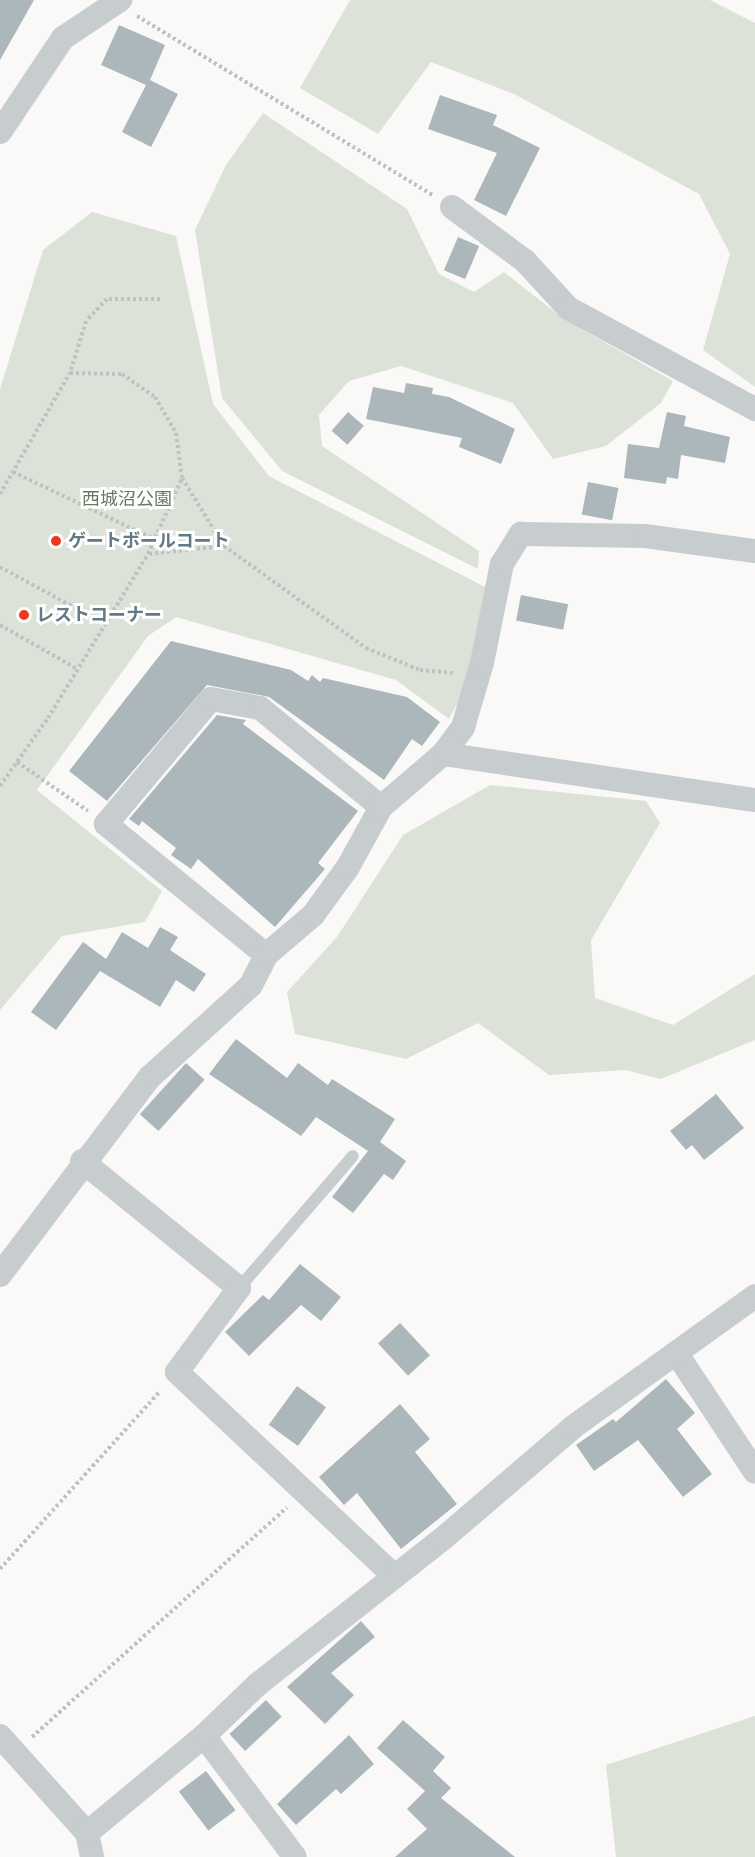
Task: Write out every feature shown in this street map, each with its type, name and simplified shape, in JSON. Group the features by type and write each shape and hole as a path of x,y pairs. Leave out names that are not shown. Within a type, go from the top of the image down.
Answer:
{"street":[{"path":"0,132 63,38 118,2"},
{"path":"452,207 525,261 568,308 755,409"},
{"path":"0,1275 82,1161 150,1077 250,985 266,955 314,915 348,867 381,807 443,754 463,727 479,675 501,564 521,534 645,536 755,551"},
{"path":"266,955 106,824 211,699 260,708 381,807"},
{"path":"443,754 755,800"},
{"path":"82,1161 239,1288 177,1372 306,1490 394,1576"},
{"path":"87,1833 204,1736 266,1676 394,1576 573,1427 755,1296"},
{"path":"677,1354 755,1472"},
{"path":"204,1736 295,1857"},
{"path":"8,1744 87,1833 92,1857"}],"lane":[{"path":"239,1288 353,1156"}],"path":[{"path":"118,2 212,57 452,207"},
{"path":"0,494 70,373 86,321 107,299 160,299"},
{"path":"70,373 122,374 155,397 176,433 182,478 224,546 366,648 420,670 479,675"},
{"path":"13,472 154,539"},
{"path":"0,786 77,669 148,554 182,478"},
{"path":"148,554 224,546"},
{"path":"0,567 105,624"},
{"path":"0,625 77,669"},
{"path":"17,762 106,824"},
{"path":"0,1569 177,1372"},
{"path":"8,1744 306,1490"}],"green space":[{"path":"350,0 710,0 755,23 755,387 703,350 730,254 699,194 514,94 431,62 378,134 300,88"},
{"path":"263,113 407,209 439,274 474,292 504,272 564,319 673,381 661,403 606,446 553,459 513,403 401,366 349,381 319,415 322,446 479,551 478,569 282,471 222,398 195,230 226,165"},
{"name":"西城沼公園","path":"92,212 176,236 213,404 269,476 489,589 474,672 449,719 396,680 176,617 148,636 37,790 162,891 145,922 62,936 0,1010 0,389 43,250"},
{"path":"490,785 646,801 660,823 591,940 595,998 673,1025 755,974 755,1040 661,1079 625,1070 549,1075 478,1023 406,1059 295,1034 287,992 337,937 403,835"},
{"path":"755,1716 755,1857 616,1857 606,1765"}],"building":[{"path":"0,0 34,0 0,60"},
{"path":"119,25 165,45 150,80 178,94 151,147 122,132 146,85 101,65"},
{"path":"440,95 497,115 493,125 540,148 506,216 474,200 497,153 428,129"},
{"path":"458,237 479,246 465,279 444,270"},
{"path":"406,383 433,388 432,394 449,397 515,429 501,464 459,447 462,438 366,419 373,387 404,393"},
{"path":"348,412 364,426 347,445 332,431"},
{"path":"667,412 686,416 684,426 730,437 725,463 681,455 678,479 667,477 666,484 624,478 628,444 659,448"},
{"path":"588,482 618,488 612,520 582,514"},
{"path":"521,595 568,604 563,630 516,621"},
{"path":"171,641 291,670 308,681 312,675 320,682 323,678 407,697 440,722 422,746 412,739 384,780 269,697 207,685 107,801 69,771"},
{"path":"217,715 246,720 243,724 358,811 318,863 325,869 275,927 198,859 191,869 171,855 176,848 142,821 139,826 129,819"},
{"path":"160,927 178,937 170,950 206,974 194,992 176,980 160,1007 100,971 56,1030 31,1012 83,942 106,959 122,932 148,948"},
{"path":"236,1039 287,1078 298,1063 328,1085 332,1079 395,1119 380,1142 406,1161 393,1180 384,1174 353,1213 332,1197 368,1151 316,1117 301,1136 209,1074"},
{"path":"186,1063 205,1080 158,1131 140,1114"},
{"path":"716,1094 744,1128 704,1160 692,1145 686,1150 670,1131"},
{"path":"300,1264 341,1297 321,1321 301,1305 249,1356 225,1332 263,1295 269,1300"},
{"path":"400,1323 430,1355 408,1376 378,1343"},
{"path":"666,1379 695,1413 677,1429 712,1474 683,1497 638,1440 594,1471 576,1445 613,1419 616,1422"},
{"path":"297,1386 326,1407 298,1446 269,1425"},
{"path":"400,1404 430,1439 415,1452 457,1504 401,1549 357,1493 344,1505 319,1477"},
{"path":"361,1621 375,1637 331,1673 354,1695 325,1724 287,1687"},
{"path":"266,1700 282,1717 245,1751 229,1734"},
{"path":"403,1720 445,1757 433,1771 451,1788 441,1798 515,1857 395,1857 427,1829 407,1809 425,1791 377,1748"},
{"path":"349,1735 374,1764 341,1794 336,1789 296,1825 277,1804"},
{"path":"206,1771 235,1810 208,1831 179,1791"}],"place":[{"name":"ゲートボールコート","path":"56,541"},
{"name":"レストコーナー","path":"24,615"}]}
